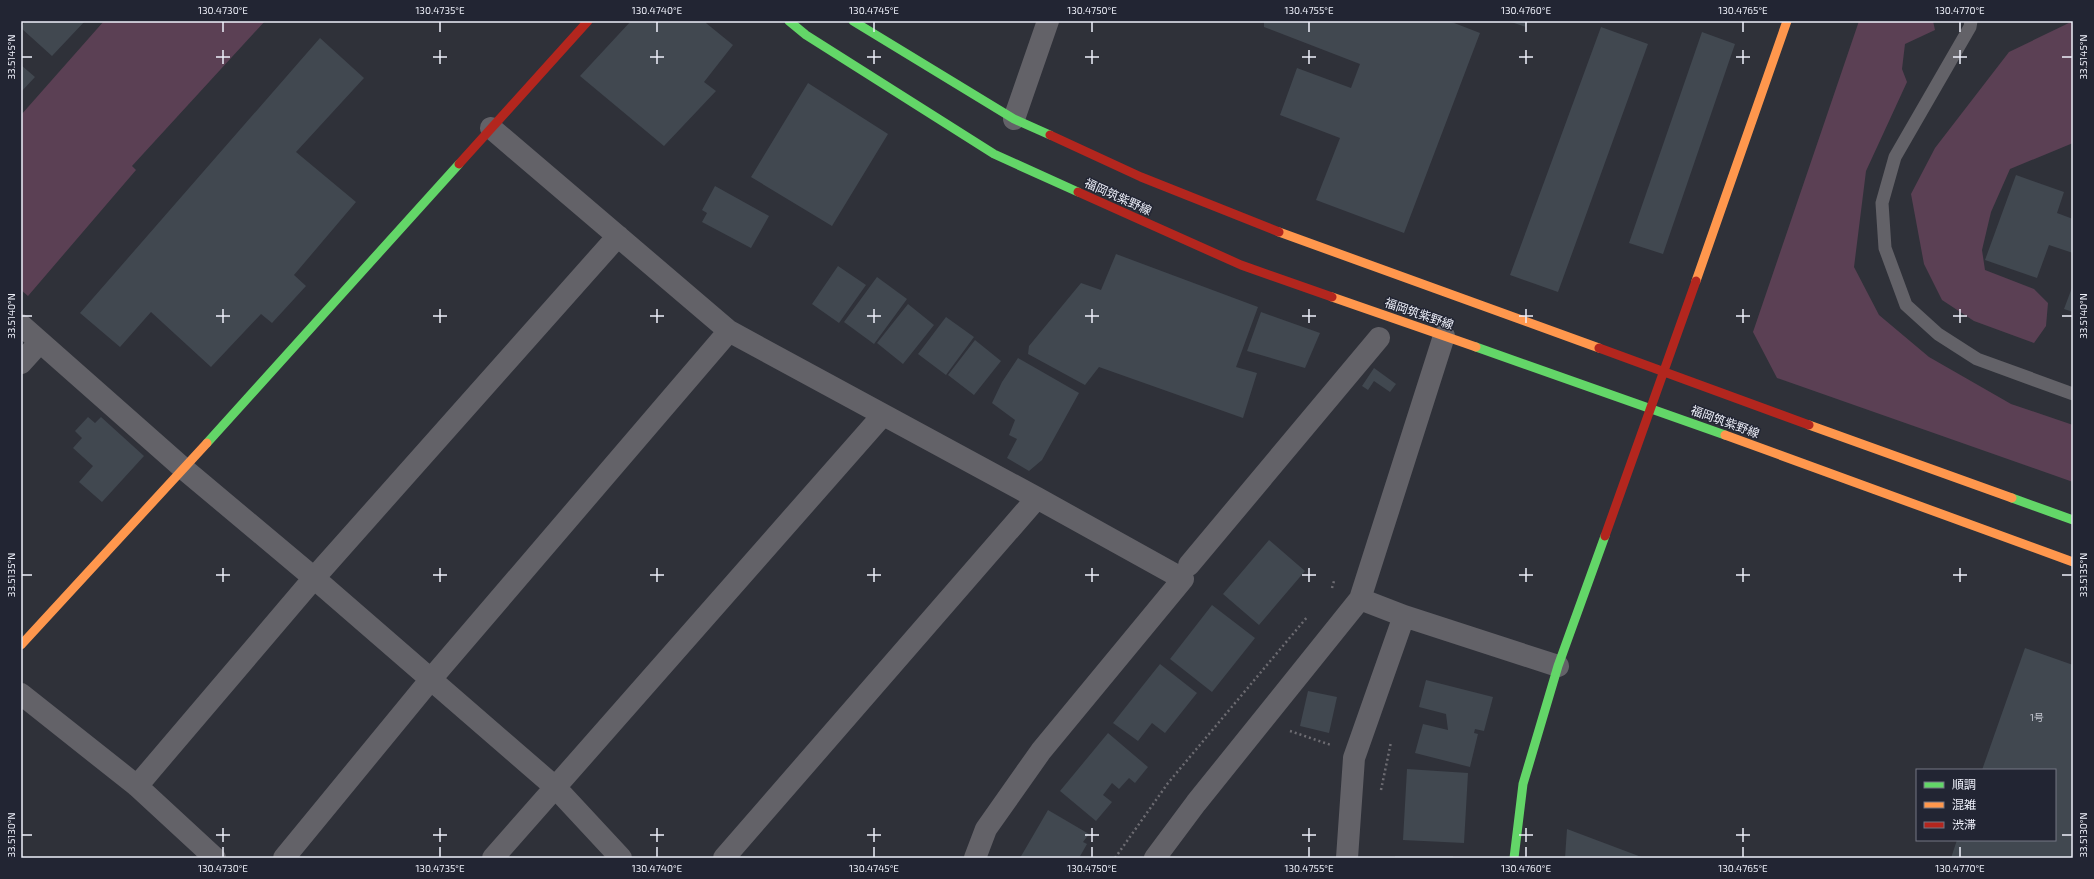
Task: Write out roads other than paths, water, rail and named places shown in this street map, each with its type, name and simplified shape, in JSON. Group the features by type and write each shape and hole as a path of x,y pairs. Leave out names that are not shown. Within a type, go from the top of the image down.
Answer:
{"main road":[{"path":"21,645 184,469 588,21"},
{"name":"福岡筑紫野線","path":"789,21 806,35 994,154 1241,265 1651,408 2073,562"},
{"path":"853,21 1014,119 1141,177 1272,230 2073,520"},
{"path":"1514,858 1514,846 1523,784 1558,666 1651,408 1787,21"}],"street":[{"path":"1014,119 1048,21"},
{"path":"491,128 729,331 882,416 1037,498 1183,580 1041,751 986,829 975,858"},
{"path":"137,786 314,578 618,236"},
{"path":"21,325 184,469 431,678 555,787 621,858"},
{"path":"284,858 431,678 729,331"},
{"path":"1155,858 1196,803 1360,599 1444,336"},
{"path":"1189,565 1379,338"},
{"path":"21,363 40,342"},
{"path":"493,858 882,416"},
{"path":"724,858 1037,498"},
{"path":"1360,599 1404,616 1558,666"},
{"path":"1347,858 1354,758 1404,616"},
{"path":"21,694 137,786 215,858"}],"lane":[{"path":"1971,21 1970,27 1895,158 1882,203 1885,248 1906,305 1938,334 1977,359 2073,394"}]}
